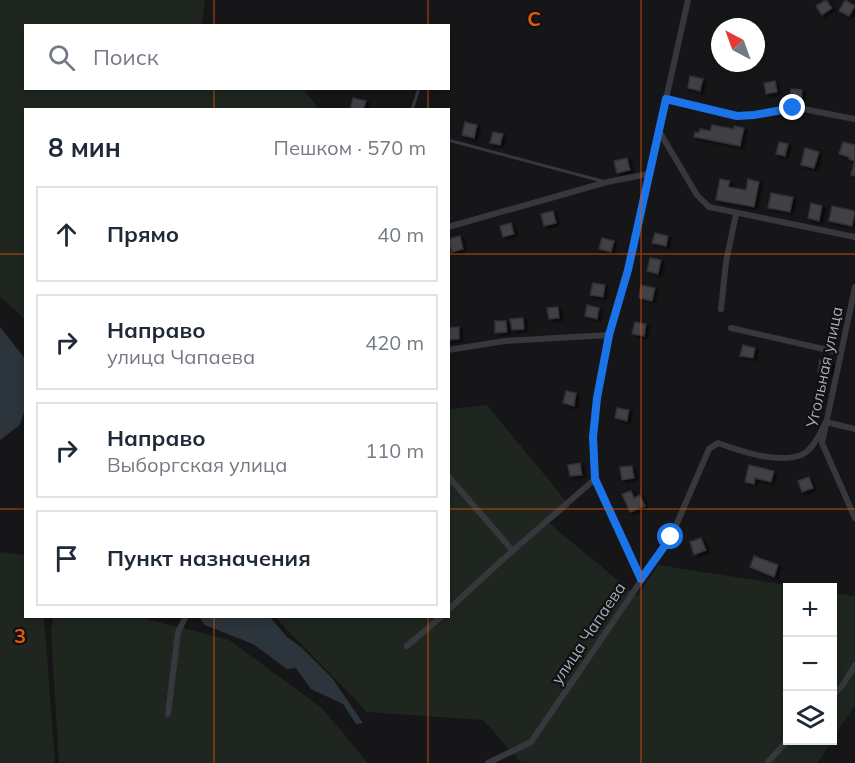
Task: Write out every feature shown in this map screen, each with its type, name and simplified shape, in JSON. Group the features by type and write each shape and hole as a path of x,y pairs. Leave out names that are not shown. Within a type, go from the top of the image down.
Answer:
{"street":[{"name":"улица Чапаева","path":"488,763 531,742 641,579 595,479 593,437 597,398 609,335 628,270 688,0"},
{"path":"666,99 737,116 798,108 855,119"},
{"path":"658,131 701,200 715,210 855,237"},
{"path":"450,226 607,182 648,174"},
{"path":"721,309 726,262 736,214"},
{"name":"Угольная улица","path":"855,287 822,443 855,518"},
{"path":"731,328 841,353"},
{"path":"846,333 855,334"},
{"path":"450,350 505,341 609,335"},
{"path":"641,579 671,537 709,449 718,443 744,453 780,458 802,455 816,441 826,422 855,429"},
{"path":"450,478 513,551"},
{"path":"450,608 595,479"},
{"path":"168,714 178,632 185,618"},
{"path":"406,646 440,618"},
{"path":"836,691 855,664"},
{"path":"768,762 784,745"}],"lane":[{"path":"413,108 418,90"},
{"path":"450,141 607,182"}],"shaded area":[{"path":"0,0 205,0 202,24 24,24 24,90 304,90 317,106 317,108 24,108 24,318 0,297"},
{"path":"0,327 24,357 24,412 20,425 0,440"},
{"path":"487,405 570,506 549,523 637,596 658,565 783,585 783,745 829,745 818,763 522,763 483,720 367,712 276,618 450,618 450,409"},
{"path":"0,552 24,555 24,618 44,618 55,763 0,763"},
{"path":"837,594 855,596 855,705 837,732"},
{"path":"53,618 144,618 229,640 322,708 368,763 59,763 51,631"},
{"path":"200,618 271,618 287,637 302,648 332,678 363,723 356,724 343,704 311,689 296,668 287,669 253,644 205,625"}],"building":[{"path":"826,0 832,8 822,15 816,6"},
{"path":"845,0 855,6 849,16 839,11"},
{"path":"690,76 703,79 700,91 688,88"},
{"path":"775,81 777,92 766,94 764,83"},
{"path":"791,89 802,90 801,103 789,101"},
{"path":"353,98 366,101 364,108 350,108"},
{"path":"465,122 477,125 474,138 462,135"},
{"path":"712,125 734,129 734,126 744,128 740,146 694,137 695,132 699,133 700,129 710,131"},
{"path":"493,132 503,134 500,145 490,143"},
{"path":"779,142 788,144 785,156 776,154"},
{"path":"843,142 855,145 855,161 839,154"},
{"path":"805,148 819,152 814,168 801,165"},
{"path":"627,158 630,170 617,173 614,161"},
{"path":"855,161 855,176 851,175"},
{"path":"720,179 730,181 728,187 746,190 748,179 759,182 754,207 716,200"},
{"path":"771,193 793,197 790,212 768,208"},
{"path":"811,203 822,206 819,221 808,218"},
{"path":"832,206 855,211 852,226 829,221"},
{"path":"553,211 556,223 544,226 541,214"},
{"path":"511,223 514,234 503,237 500,226"},
{"path":"655,233 668,236 666,246 652,243"},
{"path":"460,236 463,249 452,252 450,238"},
{"path":"602,238 614,241 611,252 599,249"},
{"path":"650,258 661,260 658,274 647,271"},
{"path":"593,283 605,285 603,297 590,295"},
{"path":"641,285 655,288 652,301 639,298"},
{"path":"587,305 599,308 597,319 585,316"},
{"path":"558,307 559,318 549,319 547,308"},
{"path":"523,318 524,329 512,330 510,319"},
{"path":"495,321 506,321 507,332 495,333"},
{"path":"635,322 646,324 644,336 632,334"},
{"path":"459,327 459,339 450,340 450,328"},
{"path":"743,345 755,348 753,358 740,356"},
{"path":"820,360 832,362 829,374 818,372"},
{"path":"566,391 576,393 574,406 563,403"},
{"path":"617,408 629,410 627,421 615,418"},
{"path":"580,463 582,475 570,476 568,465"},
{"path":"749,465 774,471 771,482 755,478 754,484 745,482"},
{"path":"632,466 634,478 622,480 620,467"},
{"path":"809,477 813,488 802,492 798,481"},
{"path":"631,491 634,498 640,495 645,506 630,512 622,494"},
{"path":"701,538 706,550 694,555 690,542"},
{"path":"754,556 778,565 774,577 750,567"}],"route":[{"path":"671,537 641,579 595,479 593,437 597,398 609,335 628,270 666,99 737,116 793,108"}]}
